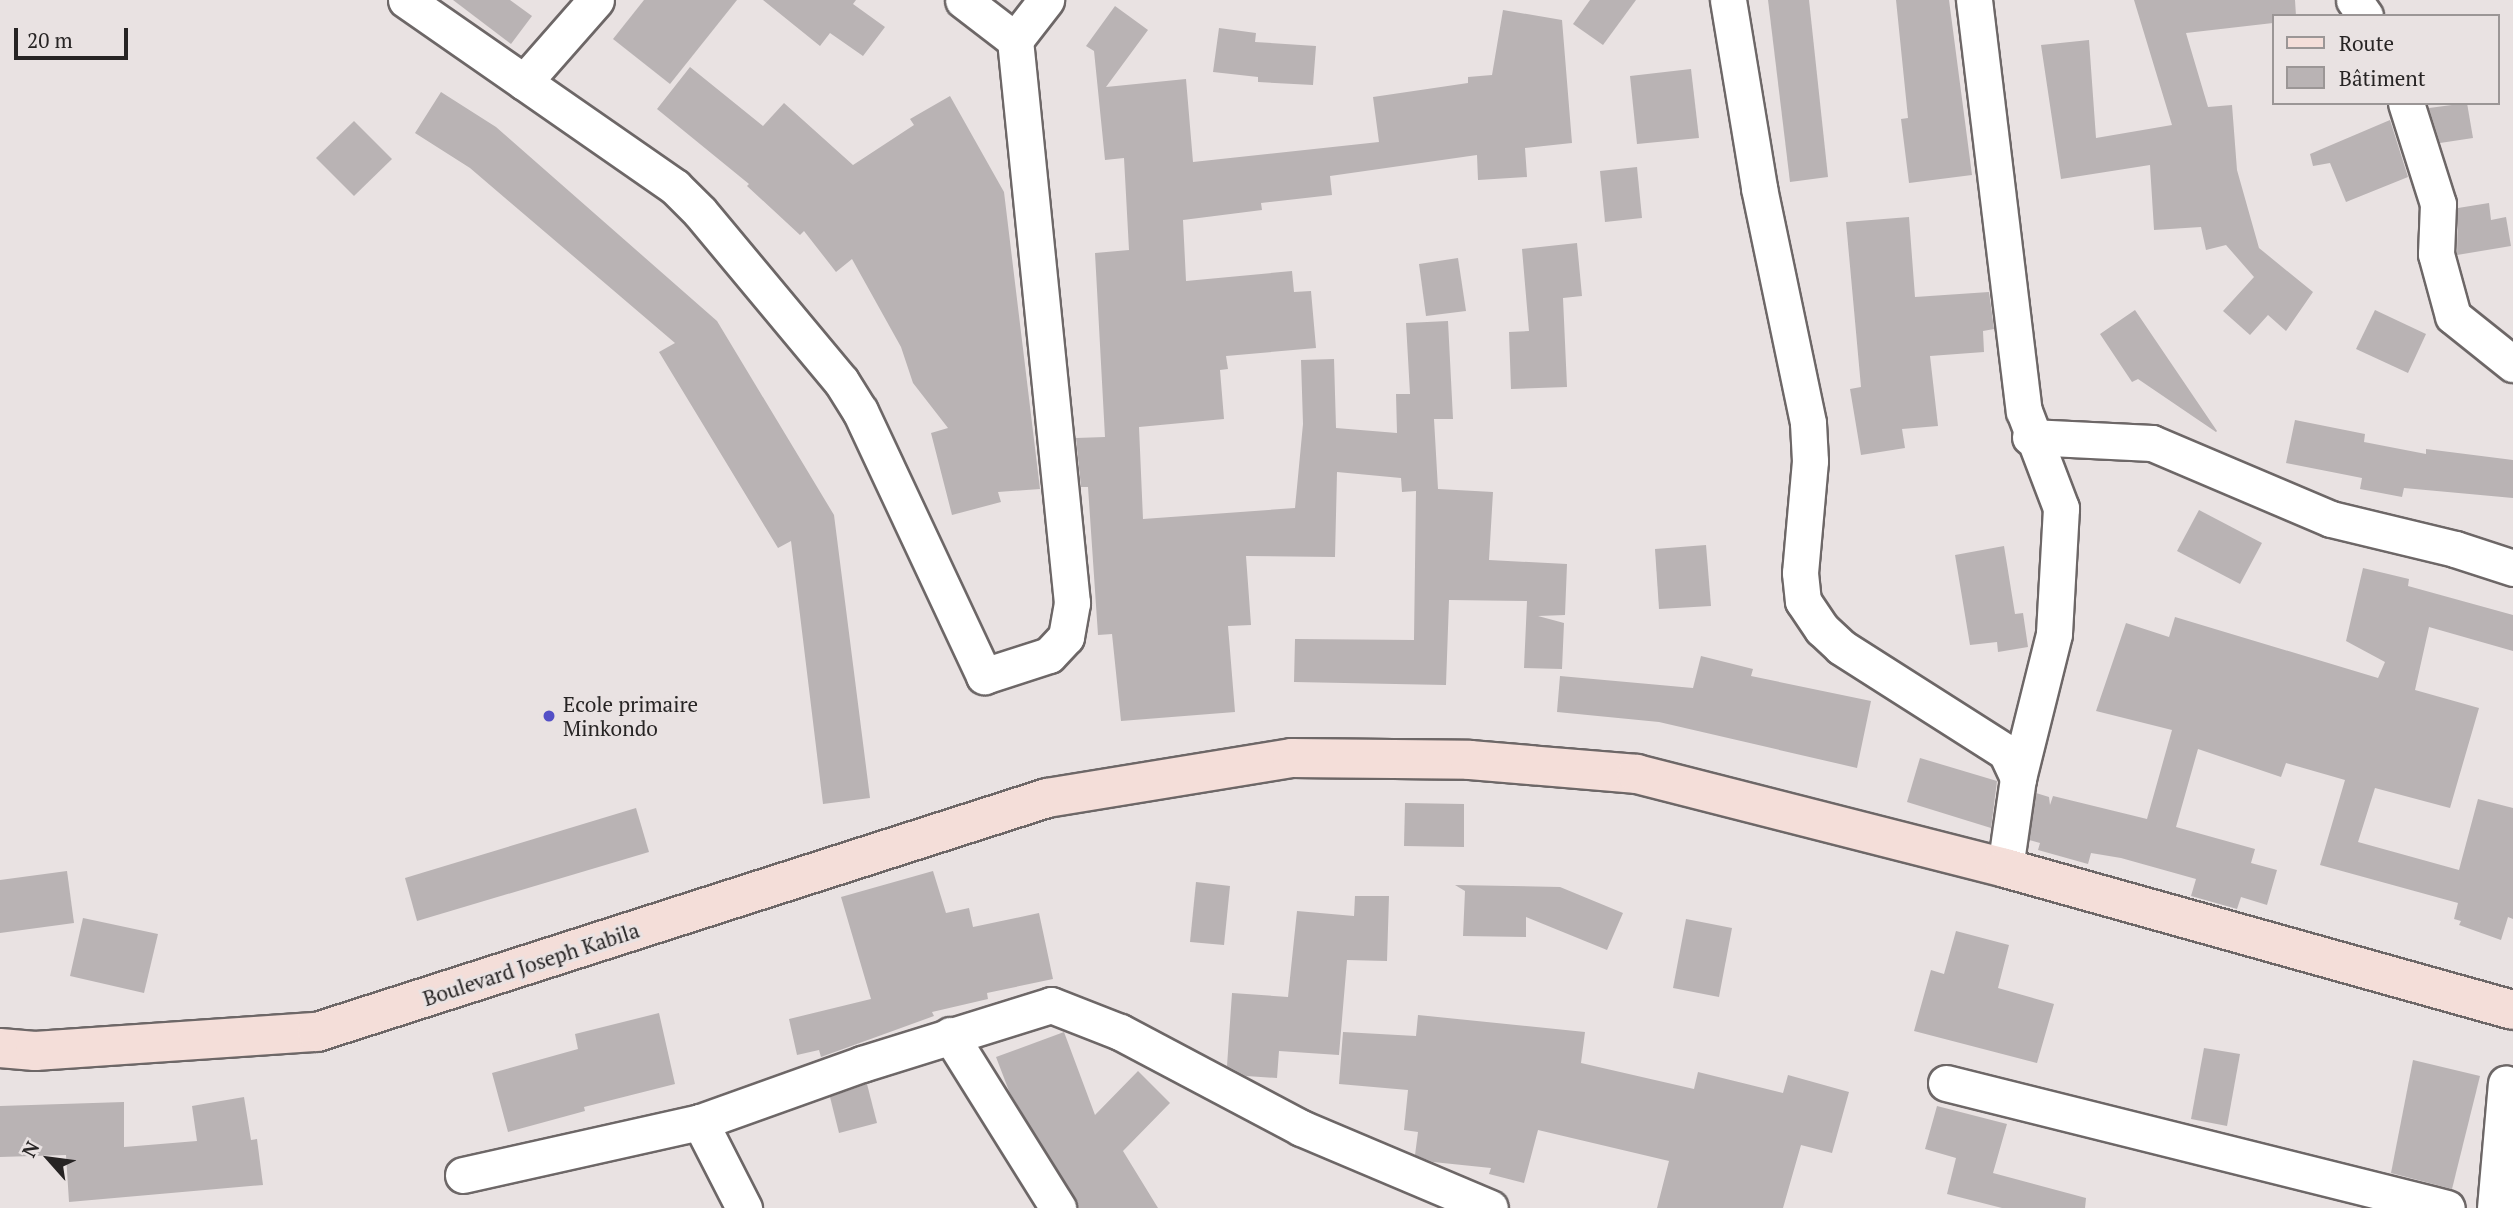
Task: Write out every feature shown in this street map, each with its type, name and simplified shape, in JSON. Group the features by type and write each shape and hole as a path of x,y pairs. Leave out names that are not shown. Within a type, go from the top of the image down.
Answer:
{"main road":[{"name":"Boulevard Joseph Kabila","path":"0,1048 35,1051 317,1032 1047,798 1292,758 1470,761 1637,774 2005,867 2513,1010"}],"street":[{"path":"406,0 675,187 841,381 860,411 984,676 1049,655 1066,638 1072,603 1015,40 1046,0"},
{"path":"524,82 596,0"},
{"path":"963,0 1015,40"},
{"path":"1728,0 1759,188 1808,423 1810,461 1800,573 1803,601 1822,629 1841,647 2006,752 2018,778"},
{"path":"1974,0 2030,436 2062,508 2054,634 2018,778 2005,867"},
{"path":"2407,105 2438,204 2437,264 2453,316 2513,363"},
{"path":"2030,436 2152,443 2331,519 2455,549 2513,568"},
{"path":"463,1175 700,1122 950,1035 1051,1005 1120,1032 1301,1128 1490,1208"},
{"path":"950,1035 1058,1208"},
{"path":"1946,1083 2447,1208"},
{"path":"2495,1208 2506,1083"},
{"path":"700,1122 744,1208"}],"building":[{"path":"453,0 510,0 532,16 511,44"},
{"path":"644,0 737,0 670,84 613,39"},
{"path":"763,0 856,0 853,4 885,27 863,56 830,33 820,46"},
{"path":"1590,0 1636,0 1603,45 1573,24"},
{"path":"1768,0 1809,0 1828,177 1790,182"},
{"path":"1896,0 1949,0 1972,175 1909,183 1901,119 1908,118"},
{"path":"2134,0 2295,0 2296,14 2272,14 2272,23 2186,33 2208,107 2232,105 2237,170 2259,248 2313,292 2286,331 2268,315 2250,335 2223,311 2254,277 2226,245 2206,250 2201,227 2154,230 2150,165 2061,179 2041,45 2089,40 2096,138 2172,125"},
{"path":"1115,6 1148,30 1106,87 1186,79 1193,162 1379,142 1373,97 1468,83 1468,77 1492,75 1503,10 1562,20 1572,143 1525,148 1527,177 1478,180 1477,155 1330,176 1332,195 1261,203 1262,210 1183,220 1186,281 1292,271 1294,292 1311,291 1316,348 1226,356 1228,369 1220,370 1224,419 1139,427 1143,519 1295,508 1303,424 1301,360 1334,359 1336,428 1397,433 1396,394 1410,394 1406,323 1448,321 1453,419 1434,419 1438,489 1493,492 1489,560 1567,564 1565,615 1538,616 1564,623 1562,669 1524,668 1527,601 1449,600 1446,685 1294,682 1295,639 1414,640 1416,491 1402,492 1401,478 1337,472 1335,557 1246,556 1251,625 1228,626 1235,712 1121,721 1112,634 1098,635 1088,487 1081,487 1076,438 1105,437 1095,253 1129,250 1124,158 1105,160 1094,51 1086,46"},
{"path":"1219,28 1256,33 1255,42 1316,46 1313,85 1258,82 1258,77 1213,72"},
{"path":"690,67 763,126 784,103 853,165 914,125 910,119 950,96 1004,192 1040,489 998,492 1001,502 952,515 931,433 948,428 913,383 901,347 852,259 836,272 804,231 800,235 747,186 749,184 657,109"},
{"path":"1691,69 1699,138 1637,144 1630,76"},
{"path":"441,92 496,127 717,321 834,515 870,798 823,804 791,541 778,548 659,352 675,343 470,168 415,133"},
{"path":"2467,105 2473,138 2440,143 2429,108"},
{"path":"2390,120 2408,177 2346,202 2330,163 2313,166 2310,154"},
{"path":"354,121 392,159 354,196 316,158"},
{"path":"1637,167 1642,218 1605,222 1600,171"},
{"path":"2489,203 2491,220 2506,217 2511,246 2457,255 2458,208"},
{"path":"1909,217 1915,297 1989,292 1994,329 1983,331 1984,352 1930,356 1938,426 1902,429 1905,448 1861,455 1850,389 1861,387 1846,222"},
{"path":"1577,243 1582,296 1563,298 1567,387 1511,389 1509,332 1529,331 1522,249"},
{"path":"1458,258 1466,311 1426,316 1419,264"},
{"path":"2135,310 2216,432 2138,379 2132,382 2100,334"},
{"path":"2375,310 2426,334 2408,373 2356,349"},
{"path":"2295,420 2365,434 2364,442 2426,454 2426,449 2513,460 2513,498 2404,488 2402,497 2360,489 2362,478 2286,463"},
{"path":"2199,510 2262,543 2240,584 2177,551"},
{"path":"1706,545 1711,606 1659,609 1655,549"},
{"path":"2004,546 2015,614 2023,613 2028,647 1998,652 1997,642 1970,645 1955,555"},
{"path":"2363,568 2409,579 2408,586 2513,615 2513,651 2429,627 2415,690 2479,708 2450,808 2375,788 2358,842 2459,870 2478,799 2513,808 2513,919 2508,917 2501,940 2459,925 2461,921 2454,919 2458,903 2320,865 2345,780 2286,763 2281,777 2198,749 2176,827 2255,849 2251,863 2277,870 2267,905 2241,897 2237,909 2191,896 2196,879 2121,858 2091,853 2088,864 2038,850 2040,843 2029,840 2036,793 2049,797 2050,805 2053,796 2147,819 2172,730 2096,711 2126,623 2169,637 2175,617 2378,678 2385,662 2346,641"},
{"path":"1701,656 1753,669 1751,676 1871,701 1857,768 1659,722 1557,712 1560,676 1693,688"},
{"path":"1920,758 1997,781 1991,828 1907,802"},
{"path":"1405,803 1464,804 1464,847 1404,846"},
{"path":"636,808 649,852 417,921 405,878"},
{"path":"67,871 74,923 0,933 0,880"},
{"path":"933,871 946,913 969,908 973,927 1039,913 1053,979 987,993 988,999 932,1012 934,1016 821,1057 819,1050 797,1055 789,1019 871,999 841,897"},
{"path":"1196,882 1230,886 1224,945 1190,942"},
{"path":"1455,885 1560,887 1623,913 1607,950 1526,917 1526,937 1463,936 1465,891"},
{"path":"1355,896 1389,896 1387,961 1347,960 1339,1055 1279,1051 1277,1078 1246,1076 1227,1066 1232,993 1288,997 1297,911 1354,916"},
{"path":"83,918 158,934 144,993 70,976"},
{"path":"1686,919 1732,928 1719,997 1673,988"},
{"path":"1956,931 2009,945 1998,988 2054,1004 2037,1063 1914,1031 1931,970 1944,974"},
{"path":"659,1013 675,1084 584,1107 585,1111 508,1132 492,1073 578,1049 575,1034"},
{"path":"1418,1015 1585,1032 1581,1063 1694,1089 1698,1072 1783,1093 1788,1075 1849,1092 1832,1153 1801,1145 1783,1208 1657,1208 1669,1161 1538,1130 1524,1183 1489,1174 1491,1168 1433,1162 1415,1155 1418,1132 1404,1130 1408,1090 1339,1084 1343,1032 1416,1036"},
{"path":"1064,1032 1095,1115 1138,1071 1170,1103 1123,1151 1158,1208 1079,1208 1009,1091 996,1057"},
{"path":"2204,1048 2240,1054 2227,1126 2191,1119"},
{"path":"2413,1060 2480,1076 2452,1189 2391,1173"},
{"path":"867,1084 877,1123 839,1133 830,1097"},
{"path":"244,1097 251,1140 257,1139 263,1185 69,1202 66,1155 0,1157 0,1106 124,1102 124,1147 197,1141 192,1106"},
{"path":"1937,1106 2007,1124 1993,1173 2086,1198 2085,1208 2002,1208 1947,1194 1956,1158 1925,1149"}],"place":[{"name":"Ecole primaire Minkondo","path":"549,716"}]}
